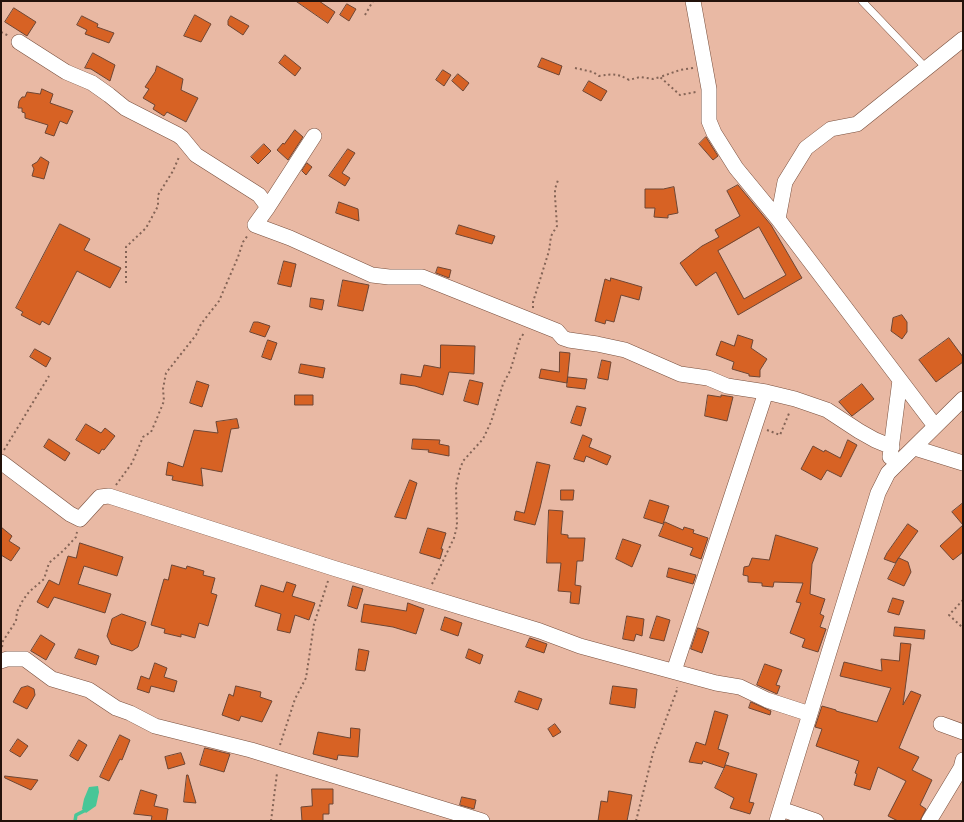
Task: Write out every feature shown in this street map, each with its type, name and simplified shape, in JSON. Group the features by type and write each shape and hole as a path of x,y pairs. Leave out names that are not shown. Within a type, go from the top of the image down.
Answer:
{"street":[{"path":"693,1 709,89 709,121 714,133 736,168 778,219 935,426"},
{"path":"778,219 785,182 806,148 831,129 857,124 963,39"},
{"path":"19,42 66,72 92,84 125,108 178,135 196,155 259,195 268,207"},
{"path":"314,136 255,225 290,238 372,275 389,277 422,277 557,331 563,338 569,340 625,350 680,374 708,378 732,386 795,399 827,410 858,431 875,440 892,446"},
{"path":"816,821 779,815 878,493 888,473 900,380"},
{"path":"674,671 766,392"},
{"path":"888,473 963,399"},
{"path":"915,448 963,463"},
{"path":"1,462 70,514 80,519 100,497 109,496 333,568 540,631 580,646 716,683 740,687 767,700 810,714"},
{"path":"1,661 7,659 25,659 52,679 89,690 116,708 130,713 155,726 279,758 482,821"},
{"path":"941,724 963,732"},
{"path":"929,821 961,768 963,760"}],"lane":[{"path":"862,1 926,68"}],"path":[{"path":"365,15 373,1"},
{"path":"575,68 593,72 598,76 613,74 620,75 629,80 640,77 653,79 680,70 694,68 704,63"},
{"path":"660,77 680,95 709,89"},
{"path":"126,283 126,248 146,228 158,206 158,194 173,171 186,143"},
{"path":"427,596 454,538 457,526 456,486 460,469 463,461 482,438 491,422 503,384 510,371 520,339 527,328 552,236 557,226 555,189 558,180"},
{"path":"109,496 132,463 143,437 151,432 164,401 163,389 166,373 196,335 201,324 218,301 238,257 243,242 255,225"},
{"path":"1,455 50,376"},
{"path":"755,425 780,435 795,399"},
{"path":"1,650 16,621 17,612 23,600 29,592 44,579 49,563 76,537 80,519"},
{"path":"271,821 279,750 293,705 306,678 314,624 324,589 333,568"},
{"path":"963,600 950,615 963,628"},
{"path":"636,821 653,753 677,690 674,671"}],"shaded area":[{"path":"98,786 99,792 96,806 86,813 82,809 89,787"}],"building":[{"path":"296,1 319,1 335,12 328,23"},
{"path":"347,4 356,9 349,21 340,15"},
{"path":"14,8 36,22 27,36 5,22"},
{"path":"195,15 211,24 201,42 184,36"},
{"path":"82,16 98,24 97,27 114,33 109,43 85,34 87,30 77,25"},
{"path":"231,16 249,26 243,35 228,25 228,21"},
{"path":"93,53 115,65 110,81 91,69 85,68"},
{"path":"285,55 301,68 295,76 279,63"},
{"path":"542,58 562,66 559,75 538,67"},
{"path":"157,66 183,79 181,90 198,98 186,122 167,112 164,116 153,109 155,105 143,98 149,89 145,87 155,72"},
{"path":"443,70 451,75 444,86 436,80"},
{"path":"458,74 469,83 463,91 452,81"},
{"path":"589,81 607,91 601,101 583,91"},
{"path":"42,89 53,94 50,103 73,111 67,124 60,121 54,136 45,133 48,125 25,118 25,113 22,112 22,108 18,108 19,101 22,97 25,97 27,92 40,94"},
{"path":"295,130 303,137 288,160 277,150"},
{"path":"706,137 718,156 713,160 699,144"},
{"path":"264,144 271,151 258,164 251,157"},
{"path":"348,149 355,153 342,173 350,178 345,186 329,176"},
{"path":"41,157 49,162 44,179 32,176 34,169 32,165"},
{"path":"307,163 312,167 306,175 302,171"},
{"path":"738,185 771,225 802,278 738,315 716,272 696,286 680,263 702,246 719,237 715,230 740,216 727,191","holes":["759,227 786,275 744,299 718,251"]},
{"path":"674,187 678,213 668,215 668,218 654,217 655,208 645,208 645,189 663,189"},
{"path":"339,202 358,209 359,221 336,213"},
{"path":"60,224 90,239 84,250 121,268 110,288 77,271 49,325 42,321 40,325 21,315 23,312 16,308"},
{"path":"459,225 495,236 492,244 456,234"},
{"path":"284,261 296,264 291,287 278,284"},
{"path":"438,267 451,270 449,278 436,273"},
{"path":"611,278 642,287 639,300 621,295 614,322 606,320 605,324 595,321 605,279 610,281"},
{"path":"343,280 369,285 363,311 338,306"},
{"path":"311,298 324,300 322,310 310,307"},
{"path":"902,315 907,322 907,332 902,339 891,331 893,318"},
{"path":"254,322 270,326 265,337 250,332"},
{"path":"738,335 753,340 751,348 767,359 760,370 760,377 749,376 749,374 732,369 734,362 716,355 721,341 734,346"},
{"path":"949,338 963,357 963,362 936,382 919,360"},
{"path":"268,340 277,343 271,360 262,357"},
{"path":"441,345 475,346 474,374 449,372 443,395 415,386 400,384 401,374 421,377 424,365 440,368"},
{"path":"35,349 51,358 46,367 30,357"},
{"path":"560,352 570,353 567,383 539,378 541,369 559,372"},
{"path":"602,360 611,362 608,380 598,378"},
{"path":"301,364 325,368 323,378 299,373"},
{"path":"568,377 587,379 585,389 567,387"},
{"path":"470,380 483,383 478,405 464,401"},
{"path":"197,381 209,385 202,407 190,403"},
{"path":"862,384 874,399 852,416 839,402"},
{"path":"295,395 313,395 313,405 295,405"},
{"path":"708,395 733,397 727,421 705,416"},
{"path":"577,406 586,408 581,426 571,423"},
{"path":"237,419 239,428 231,429 222,472 201,468 203,486 172,480 173,476 166,475 168,462 183,467 194,430 218,433 216,422"},
{"path":"86,424 101,433 105,428 115,436 99,454 76,440"},
{"path":"583,435 592,439 589,447 611,456 607,465 586,456 584,462 574,459"},
{"path":"49,439 70,453 65,461 44,447"},
{"path":"413,439 440,440 439,444 449,446 449,456 428,452 429,450 412,449"},
{"path":"848,440 857,445 841,477 827,470 821,480 801,469 813,446 824,452 825,450 840,458"},
{"path":"537,462 550,465 535,525 514,520 516,511 524,513"},
{"path":"410,480 417,483 406,519 395,517"},
{"path":"561,490 574,490 573,500 561,500"},
{"path":"650,500 669,506 663,524 644,518"},
{"path":"963,503 963,525 952,512"},
{"path":"549,510 563,511 561,534 568,535 568,538 585,538 583,561 577,561 575,585 581,586 579,604 570,603 571,592 558,591 561,563 547,563"},
{"path":"665,522 683,530 684,527 694,530 693,533 708,538 701,559 690,555 693,548 659,536"},
{"path":"908,524 918,531 895,563 884,559 887,553"},
{"path":"963,525 963,552 953,560 940,546"},
{"path":"1,527 12,536 9,541 20,548 11,561 1,555"},
{"path":"428,528 446,533 441,549 443,549 440,559 420,553"},
{"path":"776,535 818,548 812,564 810,594 825,599 820,614 824,616 820,627 826,629 818,652 802,647 805,639 790,633 801,603 796,602 803,583 774,582 773,587 762,586 762,583 748,582 748,576 743,575 744,567 749,566 752,558 769,560"},
{"path":"623,539 641,545 632,567 616,559"},
{"path":"80,543 123,557 117,576 84,566 78,584 111,594 105,613 54,597 48,608 37,602 49,580 59,585 68,556 76,558"},
{"path":"899,558 908,562 911,572 904,586 888,579"},
{"path":"172,565 186,569 187,566 204,571 203,575 215,578 211,593 217,595 208,626 199,623 195,638 181,634 181,637 164,633 165,629 151,625 164,579 168,580"},
{"path":"669,568 696,575 693,584 667,577"},
{"path":"287,582 296,585 292,596 315,603 309,620 295,615 290,633 277,630 281,614 255,606 261,585 283,592"},
{"path":"353,586 363,589 357,609 348,606"},
{"path":"893,598 904,601 899,615 888,612"},
{"path":"408,603 424,609 416,634 393,627 361,622 364,604 406,611"},
{"path":"122,614 146,622 138,647 132,651 111,644 107,636 112,619"},
{"path":"627,616 644,619 642,636 636,634 634,641 623,639"},
{"path":"657,616 670,620 664,641 650,638"},
{"path":"445,617 462,623 458,636 441,630"},
{"path":"895,627 925,630 924,639 894,636"},
{"path":"698,628 709,632 702,653 691,649"},
{"path":"41,635 55,644 46,660 31,651"},
{"path":"530,638 547,644 544,653 526,647"},
{"path":"901,643 911,644 903,705 911,691 921,695 899,748 919,757 912,770 932,780 920,805 926,809 920,821 898,821 888,816 906,781 878,767 870,790 854,785 857,774 855,773 859,761 816,746 822,729 815,727 822,706 877,722 891,688 840,676 844,662 882,671 881,659 899,661"},
{"path":"79,649 99,656 96,665 75,658"},
{"path":"359,649 369,651 365,671 356,670"},
{"path":"469,649 483,655 480,664 466,658"},
{"path":"155,663 167,668 164,677 177,681 174,692 151,686 149,693 137,689 141,676 149,679"},
{"path":"765,664 782,670 776,685 780,686 777,694 757,685"},
{"path":"28,686 34,689 35,695 27,709 13,702 21,688"},
{"path":"236,686 261,692 260,697 272,701 262,722 241,716 239,721 222,715 229,694 233,696"},
{"path":"613,686 637,689 635,708 610,704"},
{"path":"519,691 542,699 538,710 515,702"},
{"path":"751,702 771,711 770,715 749,708"},
{"path":"715,711 728,715 718,749 729,753 724,768 703,761 702,764 689,762 696,742 705,745"},
{"path":"555,724 561,732 553,737 548,729"},
{"path":"351,728 360,729 358,757 338,755 337,760 313,754 318,732 350,738"},
{"path":"120,735 130,740 122,760 120,759 109,781 100,777"},
{"path":"18,739 28,746 20,757 10,751"},
{"path":"79,740 87,745 78,761 70,756"},
{"path":"205,748 230,754 224,772 200,765"},
{"path":"181,753 185,764 168,769 165,757"},
{"path":"726,765 757,774 749,802 754,803 750,814 730,808 734,798 715,788"},
{"path":"188,775 196,803 184,802"},
{"path":"5,776 38,780 31,790 5,778"},
{"path":"312,789 333,789 333,804 329,804 329,814 323,814 323,821 302,821 301,807 312,806"},
{"path":"141,790 157,795 154,806 168,809 166,821 151,821 152,816 134,814"},
{"path":"609,791 632,795 627,821 598,821 601,801 607,802"},
{"path":"462,797 476,800 474,809 460,805"}],"waterway":[{"path":"75,821 76,815 84,811"}]}
